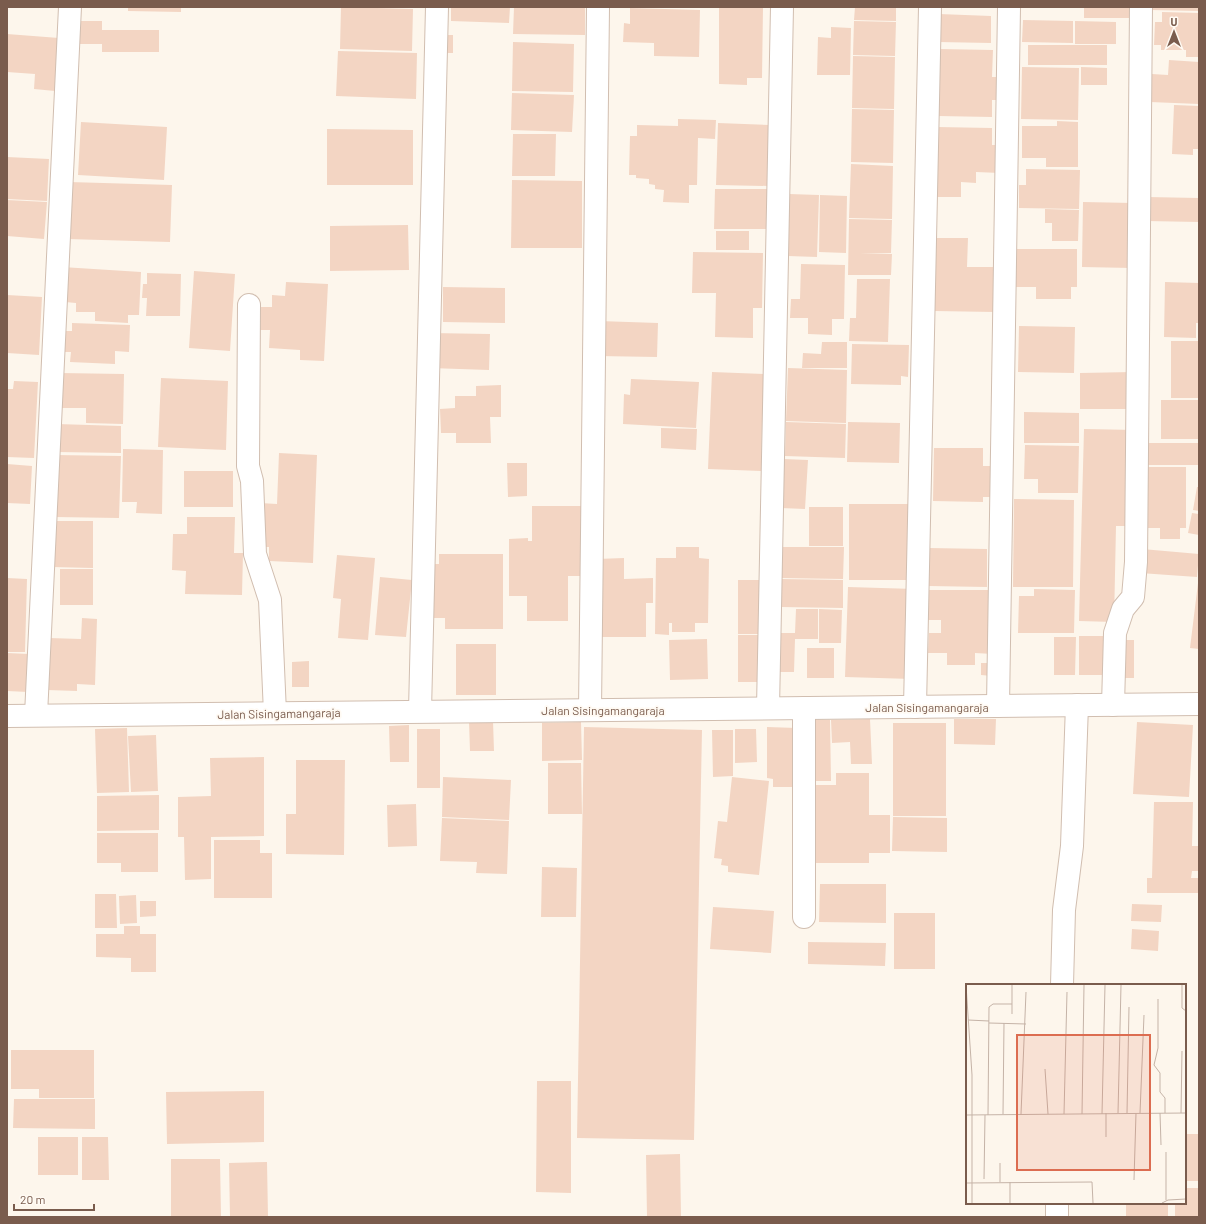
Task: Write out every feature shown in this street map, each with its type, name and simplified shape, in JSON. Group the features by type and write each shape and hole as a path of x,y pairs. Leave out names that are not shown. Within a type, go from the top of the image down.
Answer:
{"street":[{"path":"36,715 70,7"},
{"path":"420,712 437,7"},
{"path":"590,710 598,7"},
{"path":"768,708 782,7"},
{"path":"915,707 930,7"},
{"path":"998,706 1009,7"},
{"path":"1113,705 1115,633 1123,609 1133,597 1136,562 1141,7"},
{"path":"249,304 248,466 252,481 255,554 270,600 275,713"},
{"name":"Jalan Sisingamangaraja","path":"7,716 1199,704"},
{"path":"1062,984 1064,910 1072,846 1077,705"},
{"path":"804,708 804,917"},
{"path":"1057,1204 1057,1217"}],"building":[{"path":"128,7 181,7 181,12 128,11"},
{"path":"341,7 413,9 412,51 340,49"},
{"path":"451,7 510,7 509,23 451,21"},
{"path":"514,7 585,7 585,35 513,34"},
{"path":"719,7 763,7 762,78 747,78 747,85 719,84"},
{"path":"855,7 896,7 896,21 854,20"},
{"path":"1084,7 1135,7 1134,18 1084,18"},
{"path":"1151,7 1199,7 1199,11 1151,10"},
{"path":"630,8 700,10 699,57 654,56 654,43 623,42 624,23 630,24"},
{"path":"1162,12 1199,13 1199,57 1186,57 1186,50 1161,50 1161,45 1154,45 1155,22 1162,22"},
{"path":"939,14 991,16 991,43 938,42"},
{"path":"1023,20 1073,21 1073,43 1022,42"},
{"path":"78,21 102,21 102,30 159,30 159,52 102,52 102,44 78,44"},
{"path":"854,21 896,22 895,56 853,55"},
{"path":"1075,21 1116,22 1116,44 1075,44"},
{"path":"831,27 851,28 850,75 817,75 818,37 831,38"},
{"path":"7,34 59,38 55,91 34,89 35,74 7,72"},
{"path":"437,35 453,35 453,53 437,53"},
{"path":"513,42 574,44 573,92 512,91"},
{"path":"1028,45 1107,45 1107,65 1028,65"},
{"path":"939,49 993,50 992,77 1002,77 1001,100 992,100 992,117 938,116"},
{"path":"338,51 417,53 416,99 336,96"},
{"path":"853,56 895,57 894,109 852,108"},
{"path":"1169,60 1199,62 1199,104 1150,102 1152,74 1168,75"},
{"path":"1022,67 1079,68 1078,120 1021,119"},
{"path":"1081,67 1107,68 1107,85 1081,85"},
{"path":"512,93 574,95 572,132 511,130"},
{"path":"1174,105 1199,106 1199,149 1193,149 1193,155 1172,154"},
{"path":"852,109 894,110 893,163 851,162"},
{"path":"678,119 716,120 715,139 698,138 697,185 689,185 689,203 663,202 664,190 655,189 655,185 649,184 649,179 636,178 636,175 629,175 630,136 637,136 637,125 678,126"},
{"path":"1057,121 1078,122 1078,167 1046,167 1046,158 1022,158 1022,126 1057,126"},
{"path":"81,122 167,127 164,180 78,175"},
{"path":"718,123 770,125 769,186 716,185"},
{"path":"937,127 992,128 992,145 1000,145 1000,173 976,172 976,183 961,182 961,197 936,197"},
{"path":"327,129 413,130 413,185 327,185"},
{"path":"513,134 556,134 555,176 512,176"},
{"path":"7,157 49,159 47,201 7,199"},
{"path":"851,164 893,166 892,219 849,218"},
{"path":"1026,169 1080,170 1079,209 1019,208 1019,185 1026,185"},
{"path":"512,180 582,181 582,248 511,248"},
{"path":"69,182 172,185 170,242 67,239"},
{"path":"715,189 768,189 767,229 714,229"},
{"path":"789,194 819,195 817,257 788,256"},
{"path":"820,195 847,196 846,253 819,252"},
{"path":"1147,197 1199,198 1199,222 1146,221"},
{"path":"7,200 47,202 44,239 7,236"},
{"path":"1083,202 1133,203 1132,268 1082,267"},
{"path":"1045,209 1079,210 1078,241 1052,241 1052,223 1045,223"},
{"path":"849,219 892,220 891,253 860,253 892,254 891,275 848,275"},
{"path":"408,225 409,270 330,271 330,226"},
{"path":"716,231 749,231 749,250 716,250"},
{"path":"936,238 968,238 967,267 996,267 995,312 934,311"},
{"path":"1016,249 1077,249 1077,287 1071,287 1071,299 1036,299 1036,287 1016,287"},
{"path":"693,252 763,253 762,308 753,308 753,338 715,337 716,293 692,293"},
{"path":"801,264 845,265 844,319 832,319 832,335 808,334 808,318 790,318 791,299 800,299"},
{"path":"62,267 141,272 139,315 128,315 128,323 95,321 95,312 76,312 76,303 65,302"},
{"path":"194,271 235,274 230,351 189,348"},
{"path":"147,273 181,274 180,316 146,316 147,298 142,298 143,284 147,284"},
{"path":"857,279 890,279 888,342 849,341 850,318 856,318"},
{"path":"286,282 328,284 324,361 300,360 300,350 269,348 270,330 260,330 261,307 272,307 272,295 285,296"},
{"path":"1165,282 1199,283 1199,323 1196,323 1196,338 1164,337"},
{"path":"443,287 505,288 505,323 443,322"},
{"path":"7,295 42,297 39,355 7,353"},
{"path":"599,321 658,323 657,357 598,356"},
{"path":"72,323 130,325 129,352 115,351 115,364 70,362 71,352 62,352 63,331 72,331"},
{"path":"1019,326 1075,327 1074,373 1018,372"},
{"path":"431,333 490,334 489,370 430,368"},
{"path":"1171,341 1199,341 1199,398 1171,398"},
{"path":"822,342 847,342 847,368 802,368 803,353 821,354"},
{"path":"852,344 909,345 908,377 901,376 901,385 851,384"},
{"path":"788,368 847,370 846,423 786,421"},
{"path":"712,372 765,374 770,420 762,420 761,471 708,469"},
{"path":"1133,372 1133,409 1080,409 1080,373"},
{"path":"60,373 124,374 123,424 86,423 86,408 59,408"},
{"path":"161,378 228,381 226,450 158,447"},
{"path":"631,379 699,382 696,428 623,424 624,394 630,395"},
{"path":"14,381 38,382 34,458 7,457 7,389 13,389"},
{"path":"501,385 501,417 490,417 491,443 456,443 456,433 441,433 440,409 455,408 455,396 476,396 476,386"},
{"path":"1161,400 1199,400 1199,439 1161,439"},
{"path":"1024,412 1079,413 1079,443 1024,443"},
{"path":"786,422 846,424 845,458 785,456"},
{"path":"848,422 900,423 899,463 847,462"},
{"path":"57,424 121,426 121,453 57,452"},
{"path":"661,428 697,429 696,450 661,448"},
{"path":"1084,429 1136,430 1134,526 1116,526 1114,622 1079,621"},
{"path":"1147,443 1199,443 1199,465 1147,465"},
{"path":"1025,445 1079,446 1078,493 1038,493 1038,479 1024,479"},
{"path":"934,448 983,448 983,466 996,466 995,497 983,497 983,502 933,501"},
{"path":"123,449 163,450 162,514 136,513 137,502 122,502"},
{"path":"279,453 317,455 313,563 269,561 269,547 264,547 265,533 259,533 260,503 277,504"},
{"path":"55,455 121,456 119,518 55,517"},
{"path":"783,459 808,460 805,509 781,508"},
{"path":"507,463 527,463 527,496 508,497"},
{"path":"7,464 32,466 30,504 7,503"},
{"path":"1146,467 1186,467 1186,528 1180,528 1180,539 1160,539 1160,528 1146,528"},
{"path":"184,471 233,471 233,507 184,507"},
{"path":"1197,487 1199,487 1199,511 1193,510"},
{"path":"1014,499 1074,500 1073,587 1013,587"},
{"path":"849,504 910,504 910,580 849,580"},
{"path":"532,506 583,506 583,576 568,576 568,621 527,621 527,596 509,596 509,539 528,538 528,541 532,541"},
{"path":"809,507 843,507 843,546 809,546"},
{"path":"1192,513 1199,514 1199,535 1188,533"},
{"path":"187,517 235,517 234,553 243,553 242,595 185,594 186,571 172,570 173,534 187,534"},
{"path":"53,521 93,521 93,568 52,567"},
{"path":"676,547 699,547 699,558 709,559 708,623 695,623 695,632 672,632 672,623 669,623 669,635 655,634 656,558 676,558"},
{"path":"781,547 844,547 843,579 781,578"},
{"path":"929,548 987,549 987,587 929,586"},
{"path":"1142,549 1199,554 1197,577 1140,573"},
{"path":"439,554 503,554 503,629 445,629 445,618 431,618 431,564 439,564"},
{"path":"337,555 375,558 368,640 338,638 341,599 333,598"},
{"path":"624,558 624,579 653,578 653,603 646,603 646,637 598,637 597,559"},
{"path":"60,569 93,569 93,605 60,605"},
{"path":"380,577 412,580 406,637 375,635"},
{"path":"7,578 27,579 25,652 7,652"},
{"path":"781,579 843,580 843,608 781,607"},
{"path":"738,580 763,580 763,634 738,634"},
{"path":"1199,583 1199,649 1190,648"},
{"path":"848,587 915,589 912,679 845,677"},
{"path":"1034,589 1075,590 1074,633 1018,633 1019,596 1034,596"},
{"path":"928,590 994,590 993,654 975,653 975,665 947,665 947,653 928,653 929,633 941,633 941,620 928,620"},
{"path":"796,609 818,609 818,639 795,639 794,672 780,672 781,633 795,633"},
{"path":"819,609 842,610 841,643 819,643"},
{"path":"82,618 97,619 95,685 77,684 77,691 47,690 49,638 81,639"},
{"path":"738,635 764,635 764,682 738,682"},
{"path":"1079,636 1107,636 1107,675 1079,675"},
{"path":"1054,637 1076,637 1075,675 1054,675"},
{"path":"707,639 708,679 670,680 669,640"},
{"path":"1118,640 1134,640 1134,678 1118,678"},
{"path":"456,644 496,644 496,695 456,695"},
{"path":"807,648 834,648 834,678 807,678"},
{"path":"7,653 29,654 28,692 7,691"},
{"path":"309,661 309,687 292,687 292,662"},
{"path":"981,663 993,663 992,676 981,675"},
{"path":"870,719 872,764 851,764 850,742 832,743 831,720"},
{"path":"954,719 996,719 995,745 954,744"},
{"path":"810,720 830,720 831,781 811,781"},
{"path":"469,721 493,721 494,751 470,751"},
{"path":"581,722 582,760 542,761 542,723"},
{"path":"1137,722 1193,725 1189,797 1133,794"},
{"path":"893,723 946,723 946,816 893,816"},
{"path":"409,725 409,762 390,762 389,726"},
{"path":"584,727 702,730 694,1140 577,1138"},
{"path":"767,727 797,728 797,787 773,787 773,779 767,778"},
{"path":"127,728 129,792 97,793 95,729"},
{"path":"417,729 440,729 440,788 417,788"},
{"path":"735,729 756,729 757,762 735,763"},
{"path":"712,730 733,730 733,776 713,777"},
{"path":"156,735 158,791 131,792 128,736"},
{"path":"264,757 264,836 211,837 211,879 185,880 184,837 178,837 178,797 211,796 210,758"},
{"path":"296,760 345,760 344,855 286,854 286,814 296,814"},
{"path":"548,763 581,763 582,814 548,814"},
{"path":"836,773 869,773 869,815 890,815 890,853 869,853 869,863 813,863 813,785 836,785"},
{"path":"443,777 511,780 509,820 442,817"},
{"path":"732,777 769,781 759,875 728,872 728,866 721,865 722,859 714,858 718,821 727,822"},
{"path":"159,795 159,830 97,831 97,796"},
{"path":"1154,802 1193,802 1192,846 1199,846 1199,871 1192,871 1191,878 1199,878 1199,893 1147,893 1147,878 1152,878"},
{"path":"416,804 417,846 388,847 387,805"},
{"path":"893,817 947,818 947,852 892,851"},
{"path":"442,818 509,821 507,874 476,873 477,862 440,861"},
{"path":"97,833 158,833 158,872 121,872 121,863 97,863"},
{"path":"214,840 260,840 260,853 272,853 272,898 214,898"},
{"path":"542,867 577,868 576,917 541,917"},
{"path":"820,884 886,884 886,923 819,922"},
{"path":"95,894 116,894 117,928 95,928"},
{"path":"136,895 137,923 120,924 119,896"},
{"path":"140,901 156,901 156,916 140,917"},
{"path":"1132,904 1162,905 1161,922 1131,921"},
{"path":"713,907 774,911 771,953 710,949"},
{"path":"894,913 935,913 935,969 894,969"},
{"path":"124,926 140,926 140,934 156,934 156,972 131,972 131,958 96,957 96,934 124,934"},
{"path":"1132,929 1159,931 1158,951 1131,949"},
{"path":"808,942 886,943 885,966 808,964"},
{"path":"11,1050 94,1050 94,1098 39,1098 39,1089 11,1089"},
{"path":"537,1081 571,1081 571,1193 536,1192"},
{"path":"264,1091 264,1142 167,1144 166,1092"},
{"path":"14,1099 95,1099 95,1129 13,1128"},
{"path":"1186,1134 1199,1134 1199,1181 1186,1181"},
{"path":"38,1137 78,1137 78,1175 38,1175"},
{"path":"82,1137 108,1137 109,1180 82,1180"},
{"path":"680,1154 681,1217 647,1217 646,1155"},
{"path":"171,1159 220,1159 221,1217 171,1217"},
{"path":"267,1162 268,1217 230,1217 229,1163"},
{"path":"1186,1188 1199,1188 1199,1217 1175,1217 1175,1204 1186,1204"},
{"path":"1126,1204 1168,1204 1168,1217 1126,1217"}]}
